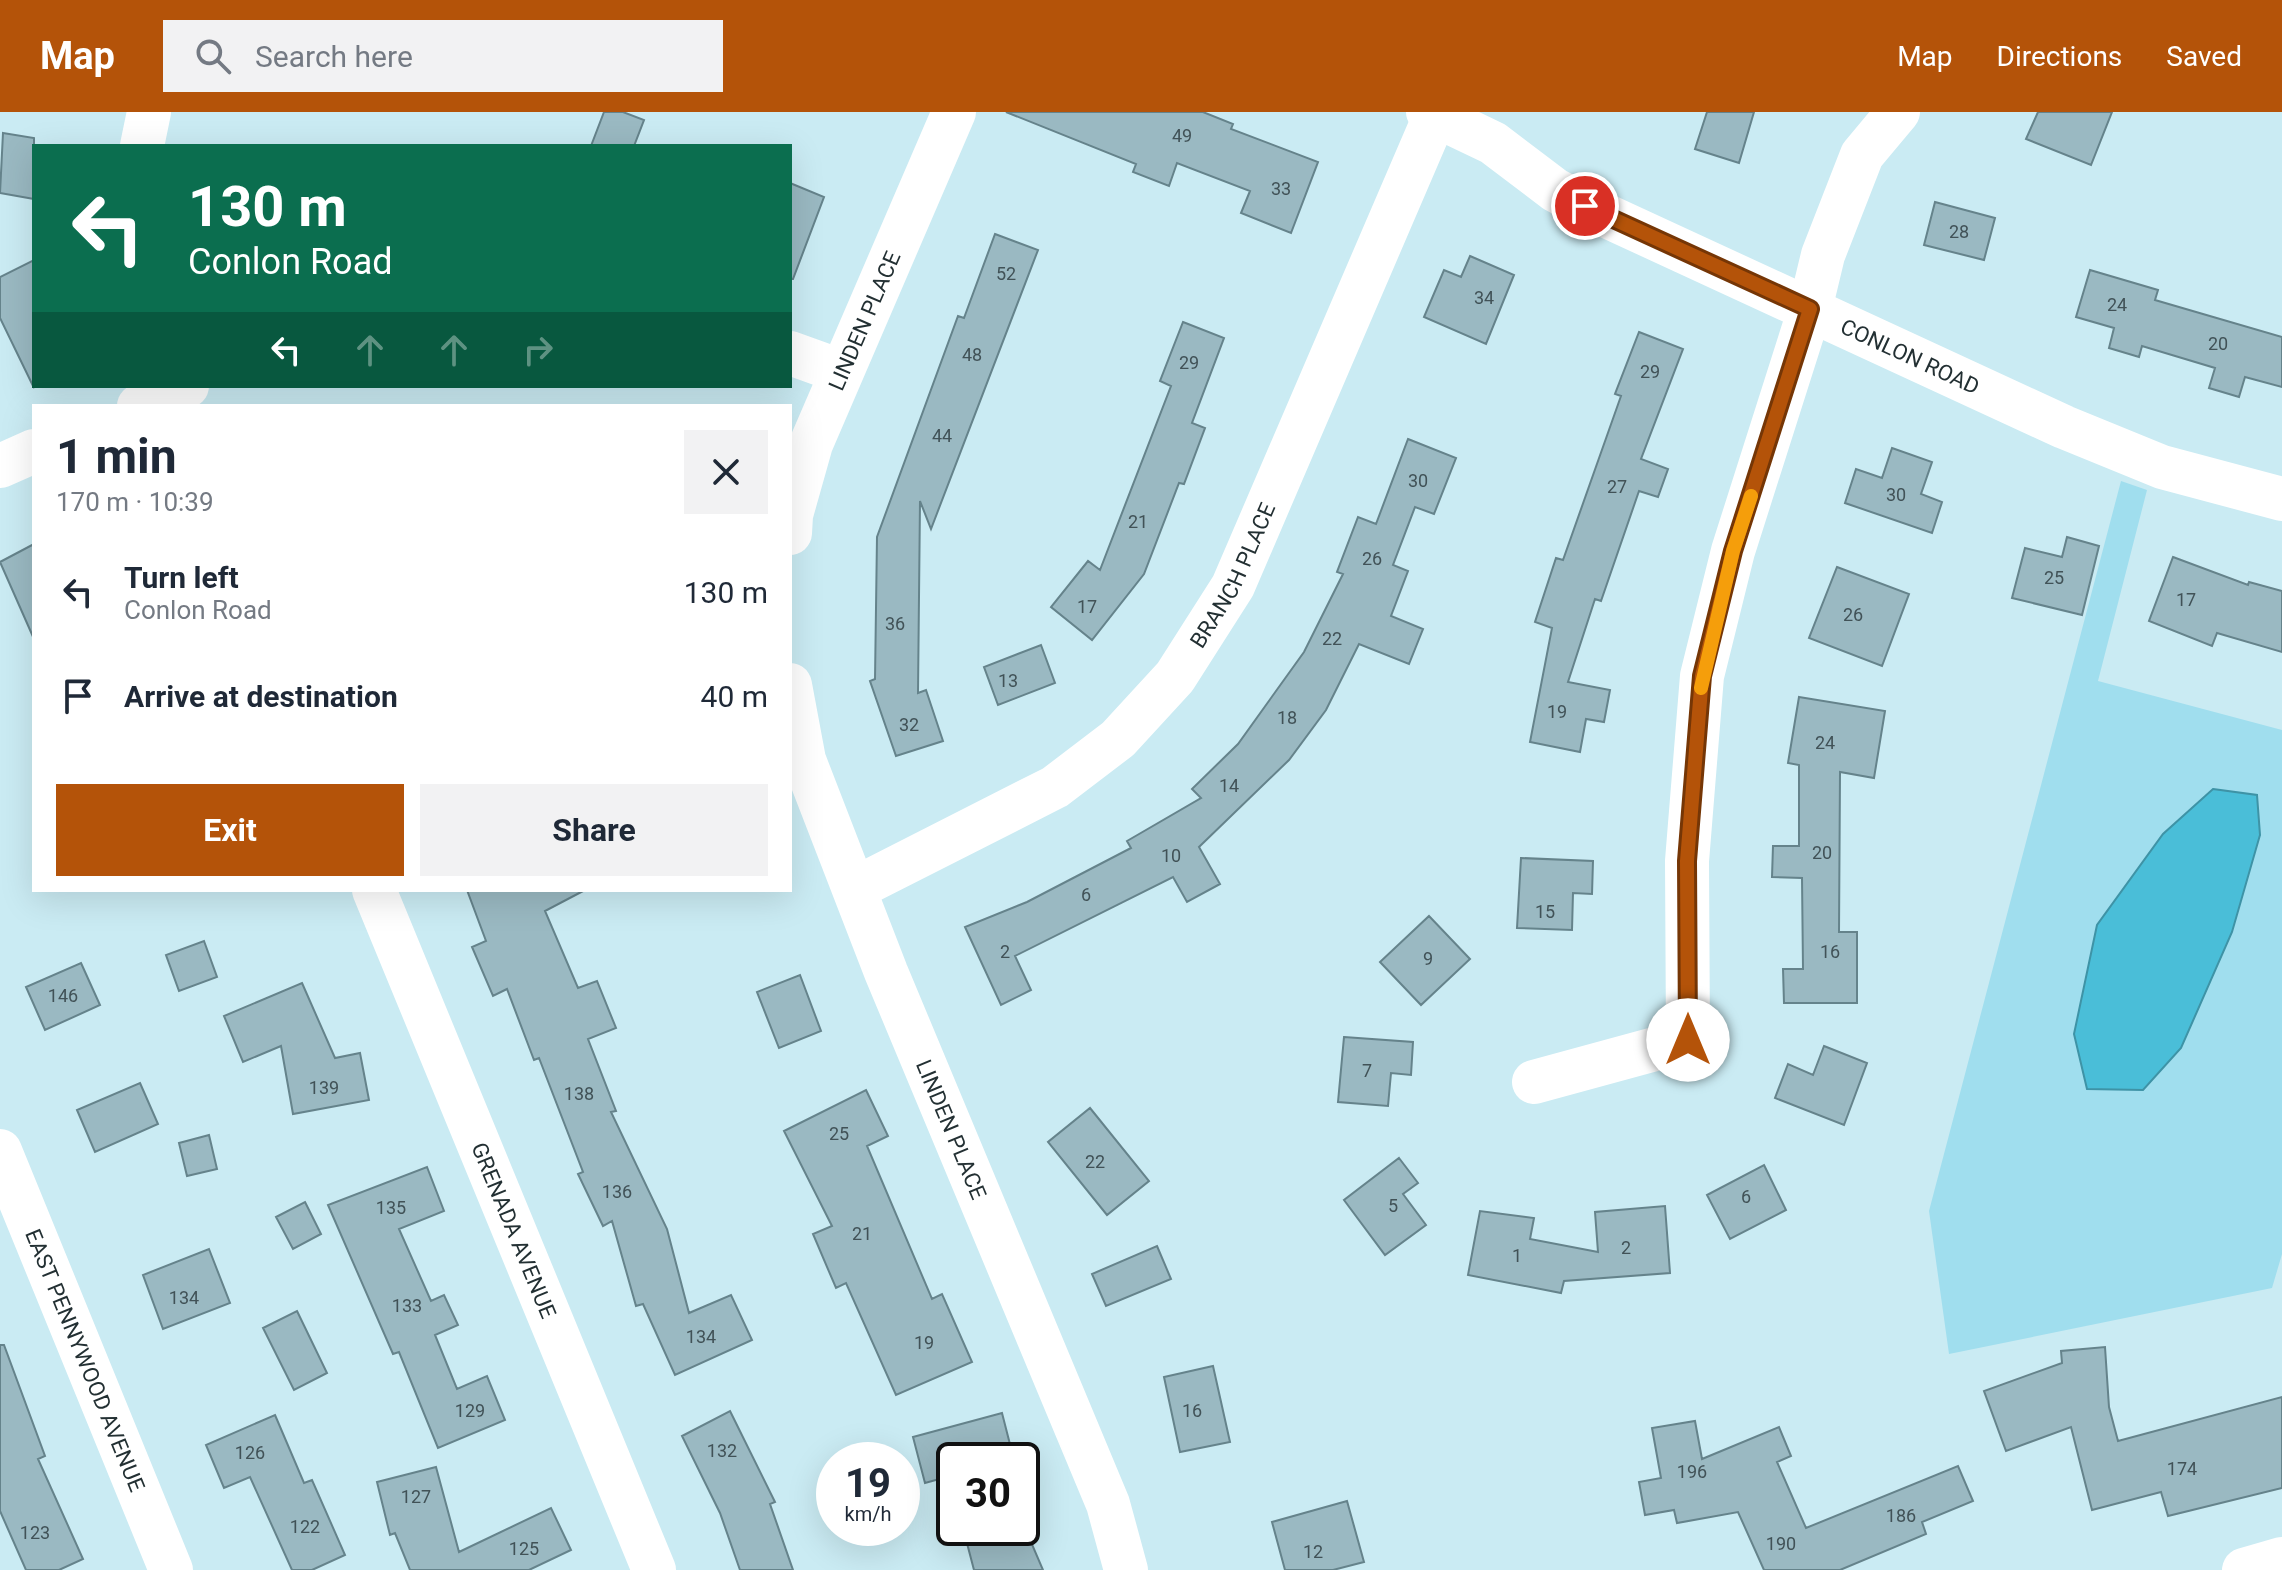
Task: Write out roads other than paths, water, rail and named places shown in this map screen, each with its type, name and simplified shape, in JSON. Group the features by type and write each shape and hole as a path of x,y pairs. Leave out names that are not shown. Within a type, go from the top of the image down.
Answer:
{"street":[{"path":"142,144 149,112"},
{"name":"LINDEN PLACE","path":"792,511 811,444 840,371 954,112"},
{"path":"1534,1082 1688,1040 1687,861 1702,676 1733,551 1810,309 1823,255 1862,155 1898,112"},
{"name":"CONLON ROAD","path":"1432,114 1493,143 1555,190 1585,206 2064,427 2148,461 2282,499"},
{"name":"BRANCH PLACE","path":"856,888 1055,787 1118,739 1175,677 1233,586 1432,114"},
{"path":"792,354 840,371"},
{"path":"0,466 32,452"},
{"name":"LINDEN PLACE","path":"792,696 804,760 886,972 1108,1504 1126,1570"},
{"name":"GRENADA AVENUE","path":"375,892 654,1570"},
{"name":"EAST PENNYWOOD AVENUE","path":"0,1151 171,1570"},
{"path":"2244,1570 2282,1559"}]}
